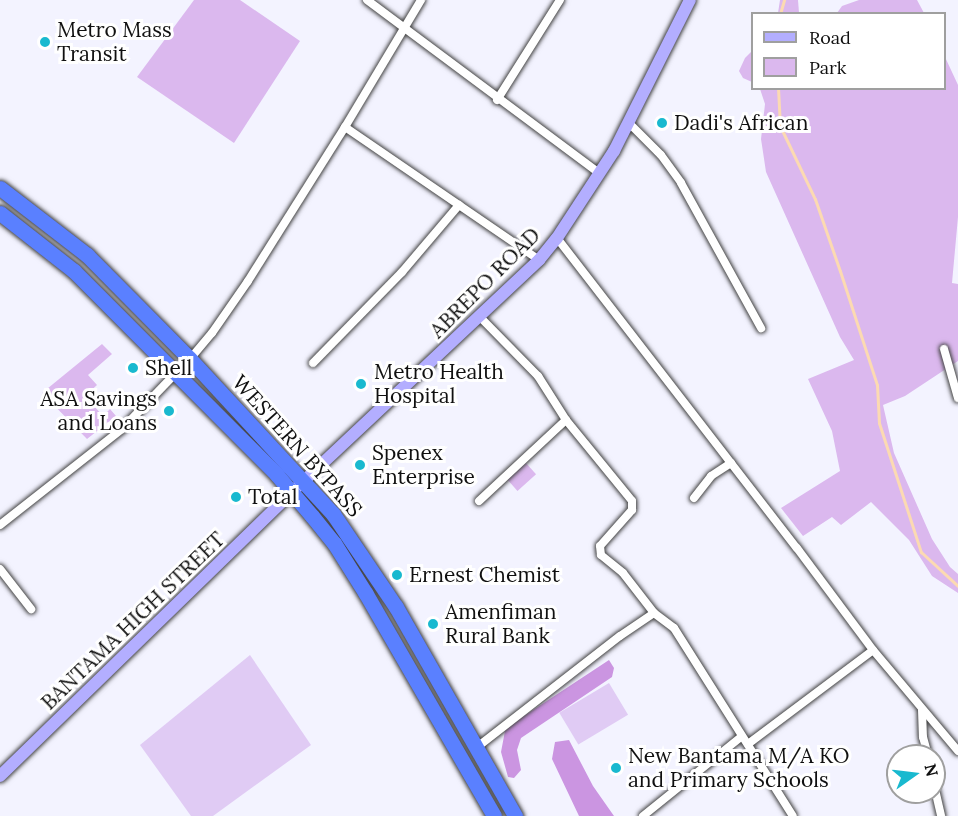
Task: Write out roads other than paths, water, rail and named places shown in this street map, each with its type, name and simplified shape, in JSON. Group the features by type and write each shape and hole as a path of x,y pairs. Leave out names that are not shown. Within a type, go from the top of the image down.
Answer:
{"highway":[{"name":"WESTERN BYPASS","path":"0,188 87,255 190,359 333,514 370,568 515,816"},
{"name":"WESTERN BYPASS","path":"0,213 75,271 292,492 334,543 366,594 494,816"},
{"path":"35,239 44,220"}],"main road":[{"name":"ABREPO ROAD","path":"292,492 480,317 539,260 557,238 628,123 690,0"},
{"name":"BANTAMA HIGH STREET","path":"0,776 292,492"}],"street":[{"path":"366,0 599,173"},
{"path":"190,359 248,281 345,127 421,0"},
{"path":"497,99 560,0"},
{"path":"628,123 662,155 681,183 761,328"},
{"path":"345,127 539,260"},
{"path":"313,363 402,272 459,205"},
{"path":"557,238 873,650 958,751"},
{"path":"480,317 538,375 566,420 632,501 632,510 600,546 601,555 623,573 654,613 674,628 794,816"},
{"path":"944,349 958,398"},
{"path":"0,525 122,429 175,374"},
{"path":"480,501 566,420"},
{"path":"694,498 711,476 731,463"},
{"path":"0,569 31,609"},
{"path":"476,748 620,636 654,613"},
{"path":"748,744 873,650"},
{"path":"922,710 926,744"},
{"path":"644,816 742,736"}],"waterway":[{"path":"781,12 784,0"},
{"path":"778,90 780,126 815,199 840,271 877,385 879,423 921,552 958,586"}],"place":[{"name":"Metro Mass Transit","path":"45,42"},
{"name":"Dadi's African","path":"662,123"},
{"name":"Shell","path":"133,368"},
{"name":"Metro Health Hospital","path":"361,384"},
{"name":"ASA Savings and Loans","path":"169,411"},
{"name":"Spenex Enterprise","path":"360,465"},
{"name":"Total","path":"236,497"},
{"name":"Ernest Chemist","path":"397,575"},
{"name":"Amenfiman Rural Bank","path":"433,624"},
{"name":"New Bantama M/A KO and Primary Schools","path":"616,768"}]}
